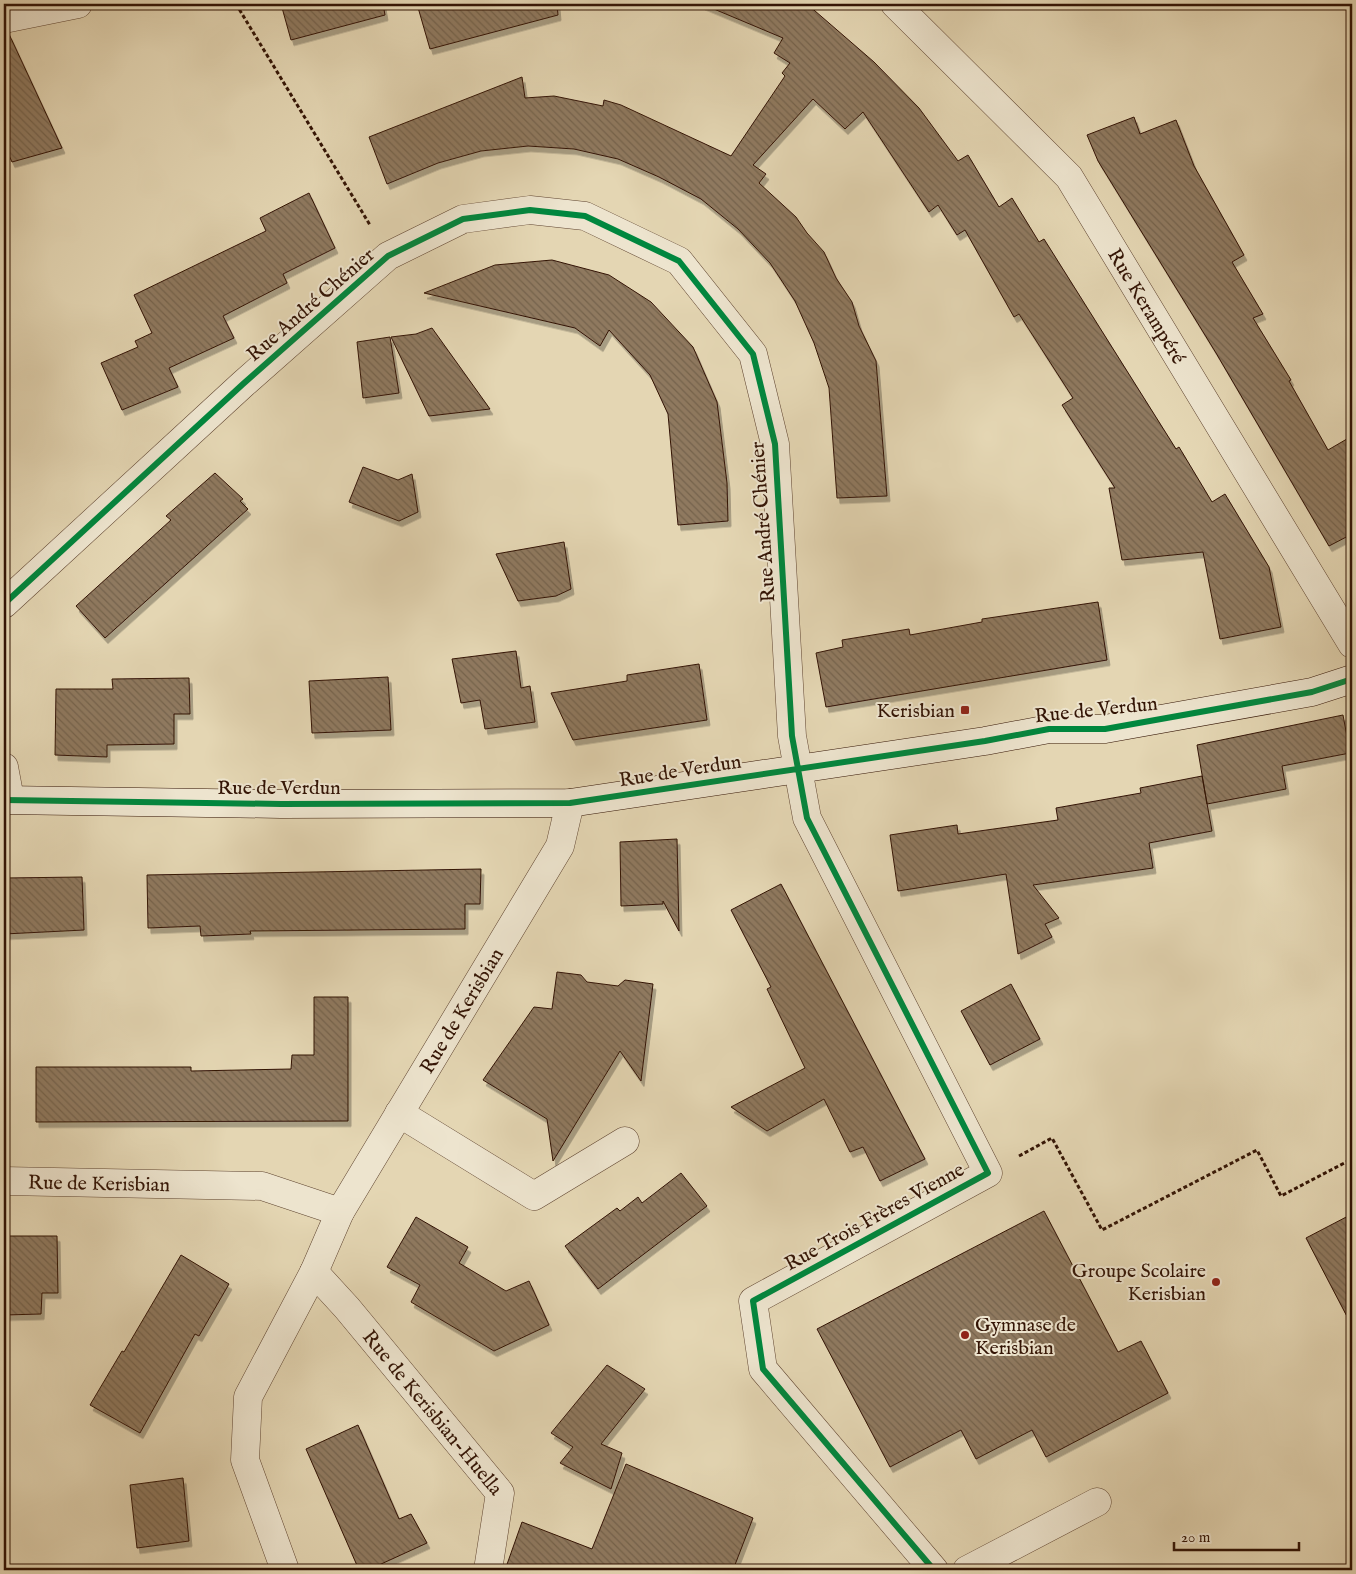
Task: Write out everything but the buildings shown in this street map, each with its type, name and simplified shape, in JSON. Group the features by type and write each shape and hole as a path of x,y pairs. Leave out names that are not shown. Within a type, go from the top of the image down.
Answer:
{"street":[{"path":"4,19 78,4"},
{"name":"Rue Kerampéré","path":"895,4 1068,178 1352,644"},
{"name":"Rue André Chénier","path":"4,604 243,384 388,256 462,219 530,210 585,216 679,261 753,354 775,444 792,736 798,768"},
{"name":"Rue de Verdun","path":"7,800 281,804 570,803 985,741 1049,729 1105,729 1312,692 1352,679"},
{"path":"4,767 7,800"},
{"name":"Rue Trois Frères Vienne","path":"798,768 807,818 988,1173 752,1301 763,1369 934,1570"},
{"name":"Rue de Kerisbian","path":"280,1568 246,1460 248,1397 314,1272 340,1212 560,846 570,803"},
{"path":"399,1113 534,1196 625,1141"},
{"name":"Rue de Kerisbian","path":"4,1181 262,1186 340,1212"},
{"name":"Rue de Kerisbian-Huella","path":"314,1272 347,1308 500,1493 488,1570"},
{"path":"967,1570 1097,1502"}],"path":[{"path":"236,4 388,256"},
{"path":"988,1173 1052,1138 1102,1230 1257,1150 1281,1196 1352,1159"}],"cycle path":[{"path":"4,604 243,384 388,256 463,219 530,210 585,216 679,261 753,354 775,444 792,736 807,818 988,1173 753,1301 763,1369 934,1570"},
{"path":"4,800 281,804 570,803 985,741 1049,729 1105,729 1312,692 1352,679"}],"place":[{"name":"Kerisbian","path":"965,710"},
{"name":"Groupe Scolaire Kerisbian","path":"1216,1282"},
{"name":"Gymnase de Kerisbian","path":"965,1335"}]}
